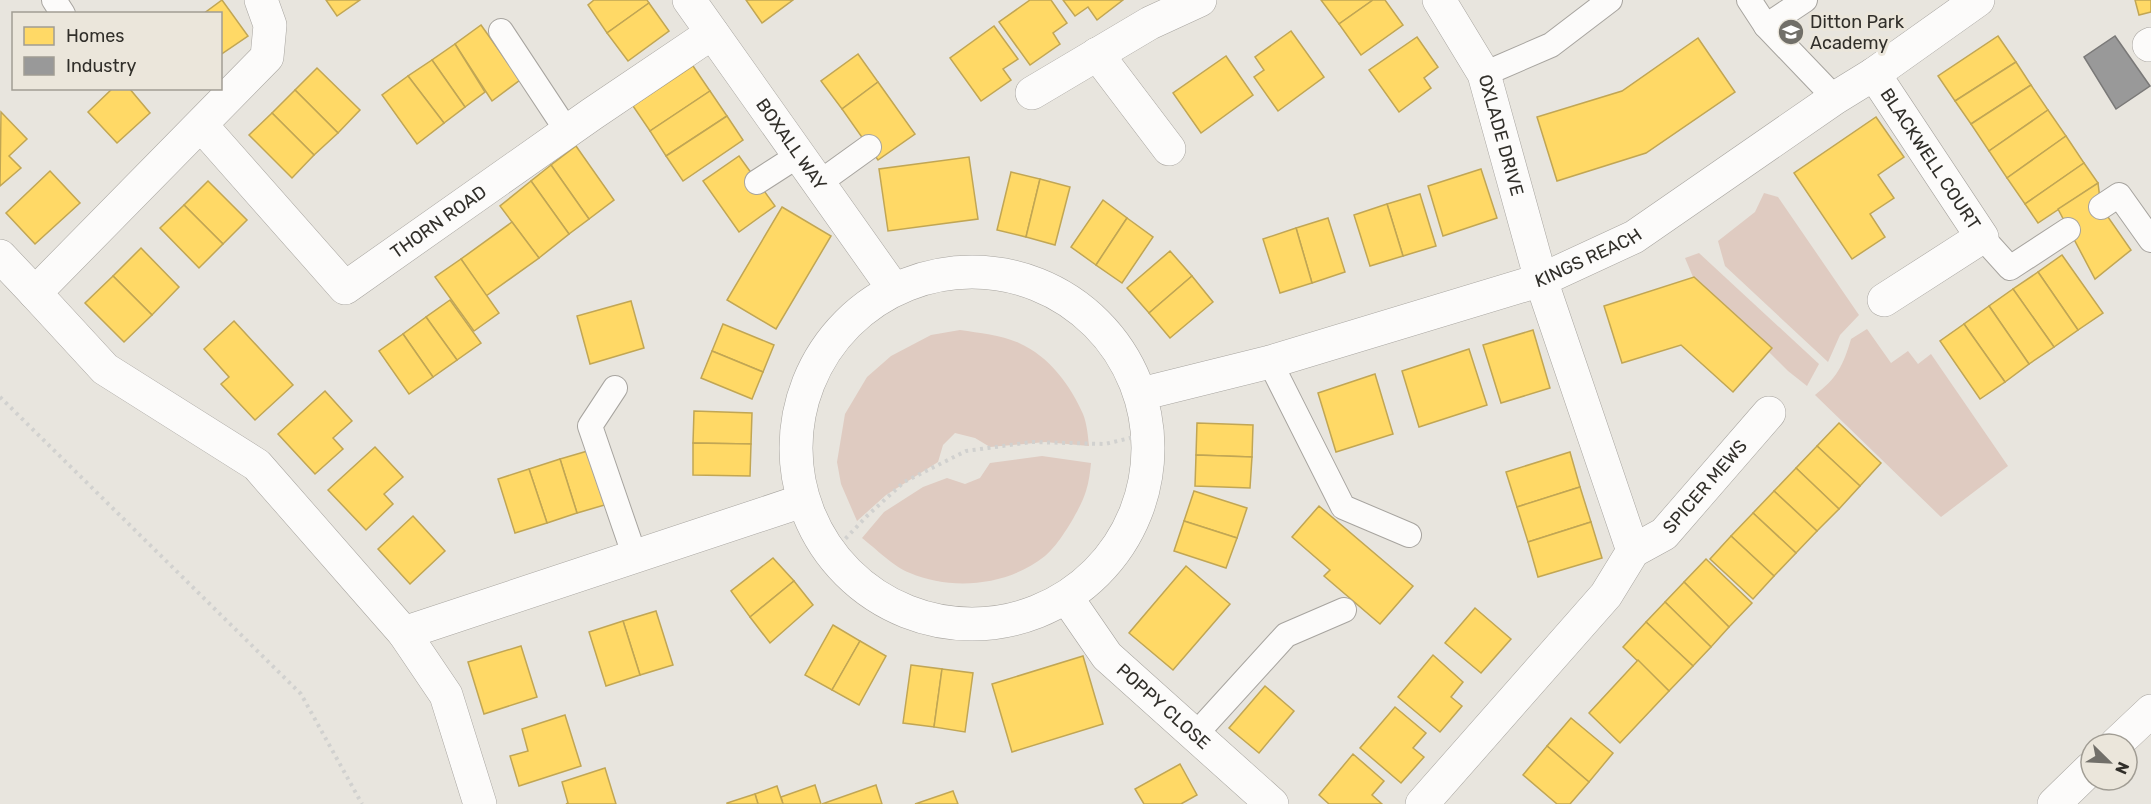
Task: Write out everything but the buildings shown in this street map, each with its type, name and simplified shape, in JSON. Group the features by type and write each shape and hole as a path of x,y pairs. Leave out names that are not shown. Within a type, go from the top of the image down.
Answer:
{"street":[{"path":"35,293 267,57 270,25 261,0"},
{"name":"BOXALL WAY","path":"689,0 893,288"},
{"path":"1032,93 1150,22 1200,0"},
{"name":"OXLADE DRIVE","path":"1439,0 1484,74 1541,280 1633,551"},
{"name":"KINGS REACH","path":"1141,394 1270,362 1541,280 1634,237 1835,98 1874,74 1978,0"},
{"name":"THORN ROAD","path":"201,125 345,288 567,131 712,33"},
{"path":"1098,54 1169,148"},
{"name":"BLACKWELL COURT","path":"1874,74 1982,237 1884,300"},
{"path":"0,256 105,369 257,465 404,633 446,695 480,804"},
{"path":"952,271 1013,275 1069,299 1114,340 1141,394 1149,433 1146,481 1131,527 1103,567 1066,598 1018,619 966,626 914,616 868,592 830,555 802,501 794,452 800,402 820,356 852,317 893,288 952,271"},
{"name":"SPICER MEWS","path":"1633,551 1664,534 1769,413"},
{"path":"404,633 802,501"},
{"path":"1422,804 1606,595 1633,551"},
{"name":"POPPY CLOSE","path":"1066,598 1107,656 1272,804"},
{"path":"2129,732 2151,711"},
{"path":"2054,804 2079,780"}],"lane":[{"path":"1484,74 1551,45 1610,0"},
{"path":"1749,0 1766,26 1835,98"},
{"path":"1766,26 1805,0"},
{"path":"501,31 567,131"},
{"path":"819,183 869,147"},
{"path":"758,182 799,155"},
{"path":"2101,207 2119,195 2151,240"},
{"path":"1982,237 2010,268 2068,230"},
{"path":"1270,362 1343,507 1409,536"},
{"path":"615,388 590,426 635,557"},
{"path":"1195,735 1286,635 1344,610"}],"path":[{"path":"0,397 301,694 362,804"},
{"path":"830,555 867,516 904,483 966,451 1032,442 1105,444 1149,433"}],"shaded area":[{"path":"1764,193 1778,197 1859,315 1840,335 1828,362 1725,266 1718,241 1755,212"},
{"path":"1699,253 1819,364 1807,386 1788,371 1693,277 1685,258"},
{"path":"1867,329 1891,363 1908,351 1918,364 1931,354 2008,466 1941,517 1815,395 1829,383 1838,371 1851,339"},
{"path":"960,330 1012,340 1030,349 1049,364 1058,373 1078,403 1083,414 1089,446 1045,442 990,447 975,438 955,433 943,445 938,462 886,495 857,521 841,484 837,462 845,414 867,377 891,356 931,335"},
{"path":"1042,456 1091,463 1088,484 1079,507 1057,544 1045,556 1014,574 979,582 961,583 926,579 898,566 862,538 884,512 923,487 947,478 965,484 980,478 990,463"}],"place":[{"name":"Ditton Park Academy","path":"1791,32"}]}
